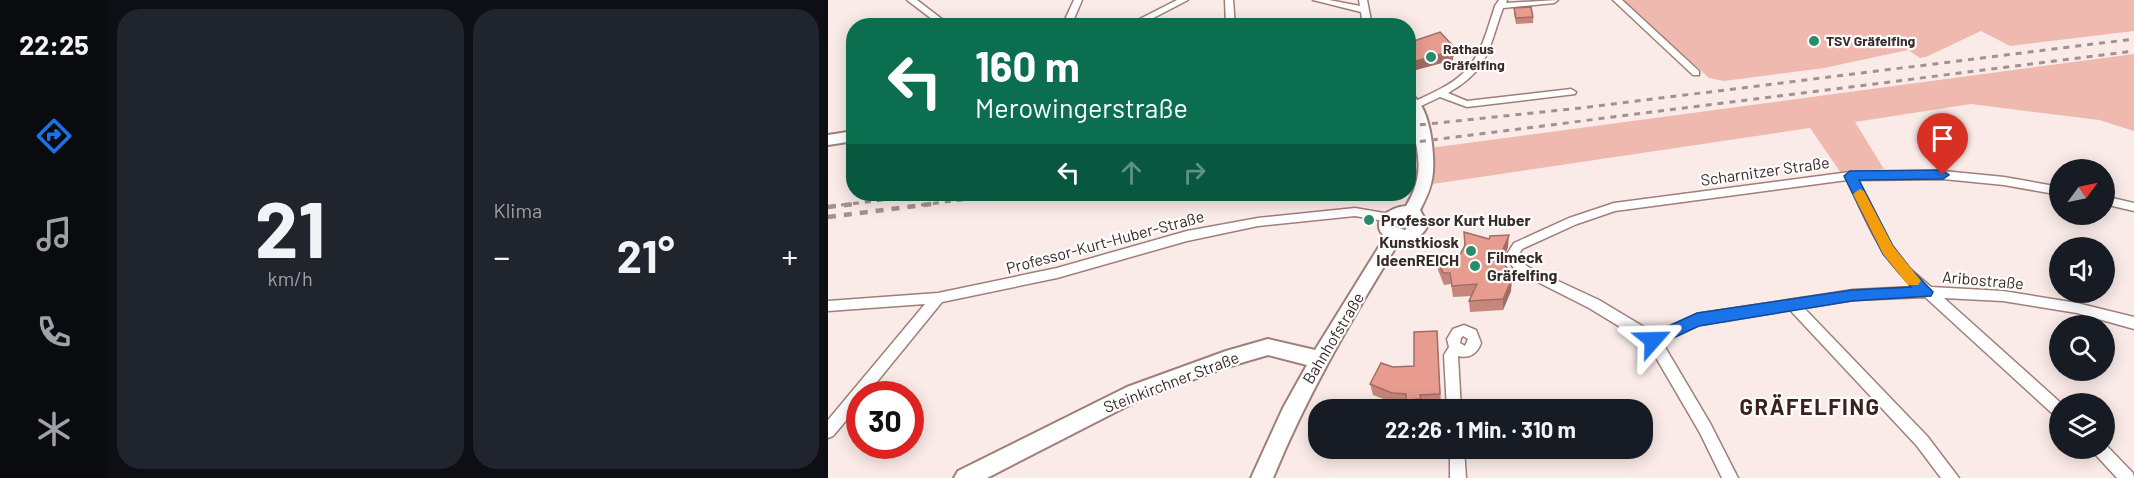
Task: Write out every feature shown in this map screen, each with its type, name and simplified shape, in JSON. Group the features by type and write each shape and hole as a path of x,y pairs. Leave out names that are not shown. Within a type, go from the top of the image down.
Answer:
{"street":[{"path":"911,0 935,18"},
{"path":"1070,18 1078,0"},
{"path":"1147,18 1184,0"},
{"path":"1229,0 1230,18"},
{"path":"1317,0 1365,10"},
{"path":"1363,0 1366,18"},
{"path":"1416,101 1441,93 1460,81 1481,59 1501,3 1554,0"},
{"path":"1617,0 1696,73"},
{"path":"1441,93 1467,104 1571,92"},
{"path":"1410,212 1423,189 1425,178 1425,144 1416,115"},
{"path":"828,140 846,137"},
{"name":"Scharnitzer Straße","path":"1653,340 1594,304 1524,270 1516,263 1513,254 1518,246 1573,220 1614,207 1850,176 1943,175 2004,181 2049,189"},
{"path":"1850,176 1887,250 1906,273 2049,401"},
{"path":"2115,203 2134,207"},
{"name":"Professor-Kurt-Huber-Straße","path":"828,306 938,298 1057,273 1187,236 1258,222 1355,212 1390,218"},
{"path":"1399,212 1410,212 1420,221 1419,229 1408,236 1395,235 1388,230 1390,218 1399,212"},
{"name":"Bahnhofstraße","path":"1262,478 1280,435 1318,359 1395,235"},
{"name":"Aribostraße","path":"1653,340 1697,320 1852,296 1926,292 2003,296 2077,308 2134,323"},
{"path":"828,431 938,298"},
{"path":"1793,305 1922,441 1951,478"},
{"path":"1653,340 1705,428 1730,478"},
{"name":"Steinkirchner Straße","path":"965,478 1134,393 1226,359 1268,347 1318,359"},
{"path":"1453,399 1451,355 1456,348"},
{"path":"1457,459 1458,478"},
{"path":"2110,459 2128,478"}],"shaded area":[{"name":"TSV Gräfelfing","path":"1623,0 2134,0 2134,31 2010,46 1981,31 1926,57 1920,58 1908,50 1824,68 1724,81 1709,78"},
{"path":"2134,54 2134,131 2099,120 1971,104 1855,122 1884,169 1841,173 1810,128 1433,184 1430,148"}],"building":[{"path":"1531,7 1533,17 1516,18 1514,8"},
{"path":"1440,32 1454,47 1451,48 1453,51 1416,61 1416,40"},
{"path":"1464,232 1489,239 1490,236 1509,235 1499,259 1509,270 1505,277 1512,279 1503,299 1469,301 1477,284 1452,286 1450,273 1443,273 1437,258 1459,257 1465,245"},
{"path":"1437,331 1440,394 1420,395 1421,399 1406,399 1406,394 1392,393 1370,384 1381,363 1393,367 1414,366 1414,332"}],"railway":[{"path":"1416,125 1581,108 2134,39"},
{"path":"1416,142 2134,51"},
{"path":"841,205 875,201"},
{"path":"921,205 954,201"},
{"path":"828,207 854,204"},
{"path":"828,217 932,204"}],"slow traffic":[{"path":"1860,194 1887,250 1913,281"}],"place":[{"name":"TSV Gräfelfing","path":"1814,41"},
{"name":"Rathaus Gräfelfing","path":"1431,57"},
{"name":"Professor Kurt Huber","path":"1369,220"},
{"name":"Kunstkiosk IdeenREICH","path":"1471,251"},
{"name":"Filmeck Gräfelfing","path":"1475,266"}],"district":[{"name":"GRÄFELFING","path":"1810,407"}],"route":[{"path":"1653,340 1697,320 1852,296 1926,292 1887,250 1850,176 1943,175"}]}
